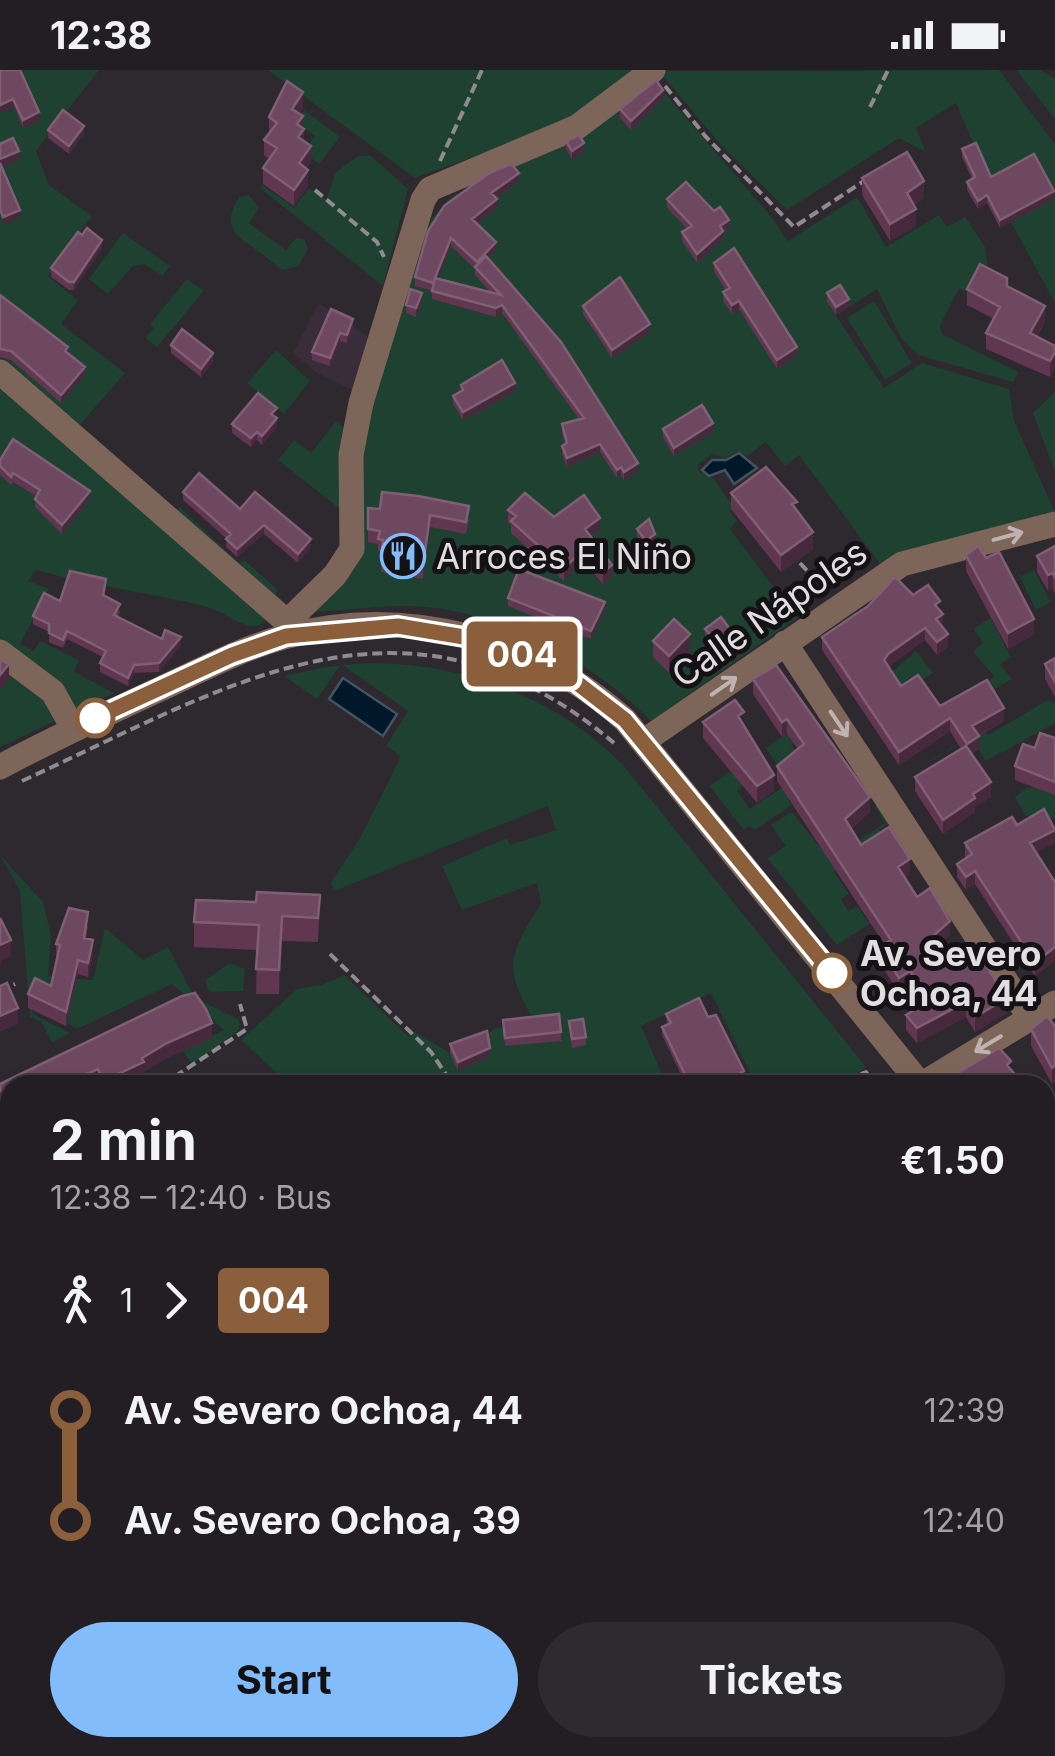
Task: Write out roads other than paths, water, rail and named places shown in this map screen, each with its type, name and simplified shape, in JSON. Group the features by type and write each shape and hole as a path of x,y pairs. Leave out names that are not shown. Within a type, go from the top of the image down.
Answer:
{"street":[{"path":"9,775 65,732 286,629 335,576 352,549 351,455 361,403 430,190 577,127 652,70"},
{"path":"0,372 286,629 398,626 482,640 572,679 602,700 634,746 913,1075"},
{"name":"Calle Nápoles","path":"634,746 902,564 1055,524"},
{"path":"785,643 1030,1018"},
{"path":"10,660 65,732"},
{"path":"937,1075 1055,1002"}],"water":[{"path":"739,453 757,468 734,484 725,470 709,476 702,470 712,460 726,460"},
{"path":"343,678 397,714 383,736 329,699"}],"place":[{"name":"Arroces El Niño","path":"403,556"},
{"name":"Av. Severo Ochoa, 44","path":"832,973"}]}
